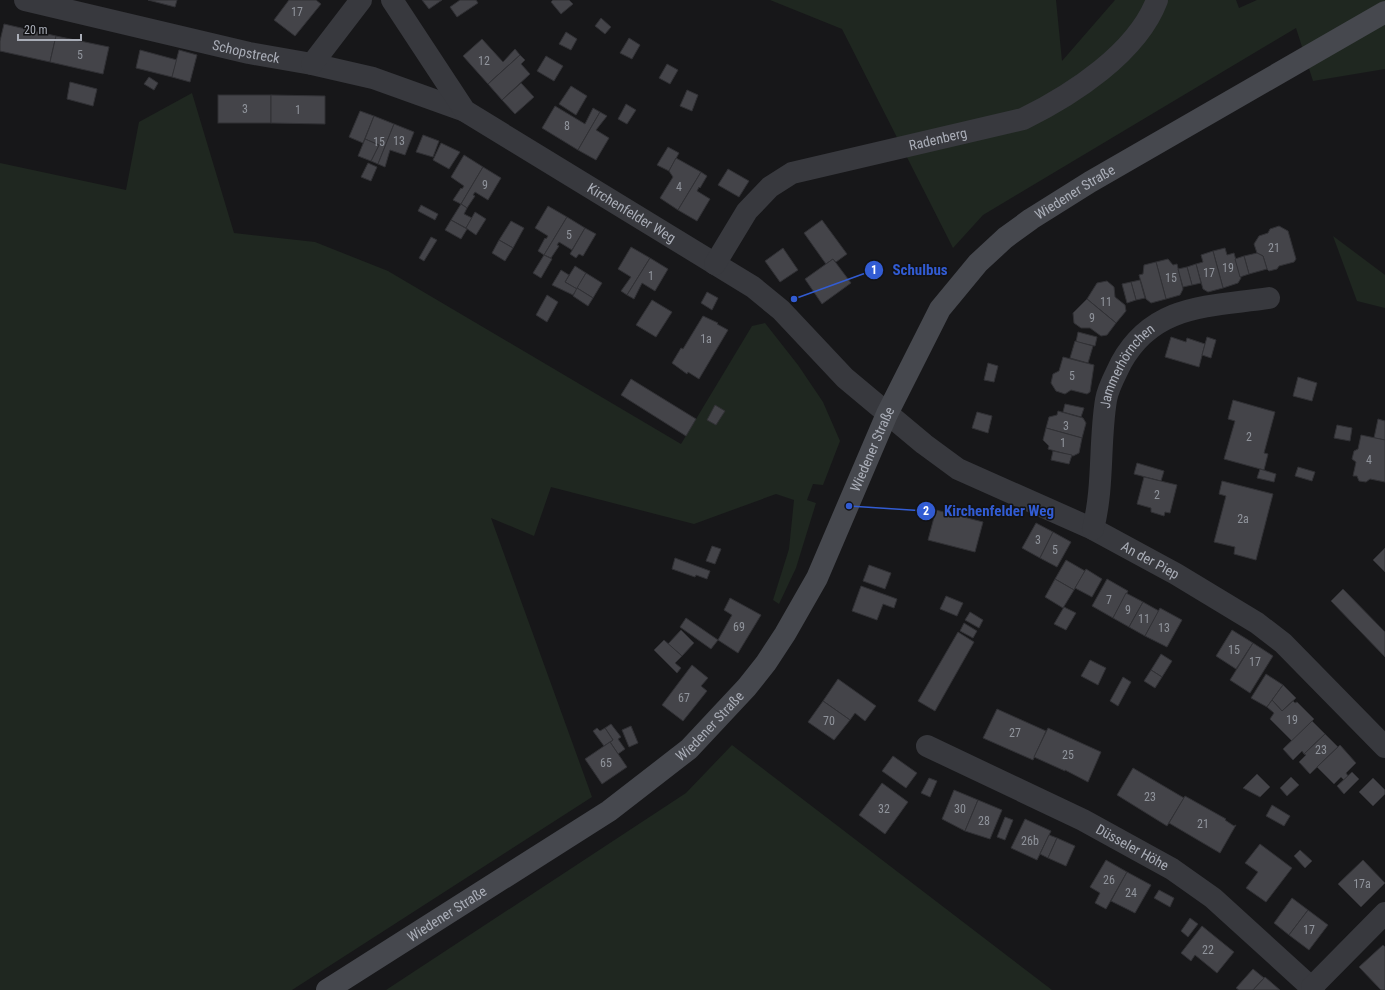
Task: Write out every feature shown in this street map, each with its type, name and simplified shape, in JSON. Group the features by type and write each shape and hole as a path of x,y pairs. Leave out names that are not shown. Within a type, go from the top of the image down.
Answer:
{"main road":[{"name":"Wiedener Straße","path":"327,990 609,811 689,749 747,687 766,663 785,634 817,578 887,414 940,309 978,263 1005,238 1090,182 1385,12"}],"street":[{"name":"Schopstreck","path":"26,0 248,53 312,64 373,78 465,111"},
{"path":"312,64 361,0"},
{"name":"Kirchenfelder Weg","path":"392,0 465,111 753,287 781,310 845,378 887,414"},
{"name":"Radenberg","path":"714,264 746,211 770,187 792,173 1024,119 1056,103 1085,84 1110,62 1134,36 1152,13 1157,0"},
{"name":"Jammerhörnchen","path":"1093,530 1099,505 1106,398 1114,376 1136,341 1150,328 1169,316 1188,310 1269,298"},
{"name":"An der Piep","path":"887,414 958,469 1093,530 1176,574 1269,632 1283,643 1385,747"},
{"name":"Düsseler Höhe","path":"927,746 1082,820 1172,869 1213,898 1313,989 1385,913"}],"shaded area":[{"path":"770,0 1056,0 1062,61 1115,0 1236,0 1239,8 1257,0 1385,0 1385,69 1313,81 1296,28 983,215 953,248 842,29"},
{"path":"192,93 234,233 315,242 388,271 681,444 752,326 765,323 798,365 823,402 840,441 823,485 813,484 807,500 816,503 796,568 779,604 773,600 789,549 794,500 776,494 694,524 551,487 534,536 491,518 592,797 292,990 0,990 0,163 126,190 139,122"},
{"path":"1333,236 1385,275 1385,308 1357,301"},
{"path":"732,745 1052,990 386,990 686,793"}],"building":[{"path":"148,0 177,0 175,7"},
{"path":"289,0 316,0 321,4 295,36 274,20"},
{"path":"422,0 442,0 429,9"},
{"path":"460,0 476,0 478,3 457,17 450,7"},
{"path":"553,0 569,0 573,4 561,14 551,2"},
{"path":"601,18 611,27 605,34 595,26"},
{"path":"4,24 56,36 50,62 0,51 0,41"},
{"path":"566,32 577,39 571,50 559,44"},
{"path":"56,36 109,47 103,74 50,62"},
{"path":"629,38 640,45 632,59 620,53"},
{"path":"482,39 503,62 515,49 520,55 488,84 463,56"},
{"path":"140,50 177,60 172,77 136,68"},
{"path":"179,50 197,55 190,82 172,77"},
{"path":"520,55 525,60 521,64 530,74 502,100 488,84"},
{"path":"546,56 563,66 554,81 537,71"},
{"path":"667,64 678,70 670,84 659,78"},
{"path":"149,77 158,83 154,90 144,84"},
{"path":"70,82 97,89 93,106 67,99"},
{"path":"521,83 534,97 515,114 502,100"},
{"path":"571,86 587,96 576,115 559,104"},
{"path":"687,90 698,95 692,111 680,106"},
{"path":"218,95 271,95 271,123 218,123"},
{"path":"271,95 325,96 325,124 271,123"},
{"path":"626,104 636,110 627,124 618,119"},
{"path":"555,106 585,124 593,108 600,112 578,150 542,128"},
{"path":"360,111 374,116 363,143 349,137"},
{"path":"600,112 607,116 596,130 609,138 596,160 578,150"},
{"path":"374,116 394,124 378,164 371,161 379,145 365,139"},
{"path":"394,124 414,132 405,155 390,150 385,167 378,164"},
{"path":"423,135 439,141 433,157 416,152"},
{"path":"365,139 379,145 371,161 358,156"},
{"path":"441,143 460,152 449,169 433,160"},
{"path":"668,147 679,153 669,171 657,165"},
{"path":"464,155 483,167 461,204 453,200 464,186 451,177"},
{"path":"676,158 701,172 678,210 660,198 673,177 669,171"},
{"path":"368,163 377,167 371,181 361,177"},
{"path":"483,167 501,178 488,200 475,192 473,195 475,196 467,208 461,204"},
{"path":"728,169 749,181 739,197 718,185"},
{"path":"701,172 707,176 697,191 710,199 697,221 678,210"},
{"path":"461,204 467,208 464,214 472,218 466,228 451,220"},
{"path":"421,205 438,214 435,220 418,211"},
{"path":"548,206 567,217 544,255 538,251 545,238 546,239 548,236 535,228"},
{"path":"475,212 486,219 476,235 466,228"},
{"path":"567,217 585,228 572,250 559,242 557,245 559,246 551,258 544,255"},
{"path":"451,220 467,229 461,239 445,230"},
{"path":"822,220 847,254 836,262 833,259 826,264 804,233"},
{"path":"511,221 524,228 513,248 499,240"},
{"path":"1279,226 1288,231 1296,259 1294,262 1279,266 1277,269 1269,271 1263,256 1257,253 1254,244 1259,236 1268,233 1270,229"},
{"path":"585,228 596,234 583,256 579,254 576,258 570,254"},
{"path":"431,237 437,240 424,261 419,258"},
{"path":"499,240 513,248 505,261 492,253"},
{"path":"631,247 650,258 627,295 621,291 631,277 618,269"},
{"path":"783,248 798,270 780,282 765,261"},
{"path":"1225,248 1227,255 1234,253 1241,278 1238,283 1223,288 1213,251"},
{"path":"1213,251 1223,288 1208,292 1203,289 1196,264 1203,262 1201,255"},
{"path":"1257,253 1263,256 1267,269 1249,274 1244,256"},
{"path":"544,255 552,259 541,278 533,273"},
{"path":"1244,256 1249,274 1240,277 1235,259"},
{"path":"650,258 668,269 655,291 642,283 634,299 627,295"},
{"path":"833,259 851,283 822,304 805,279"},
{"path":"1168,259 1173,265 1177,264 1183,289 1180,295 1166,299 1156,262"},
{"path":"1156,262 1166,299 1151,303 1146,299 1139,275 1143,274 1144,265"},
{"path":"1196,264 1201,283 1192,285 1187,267"},
{"path":"575,266 586,273 577,289 565,282"},
{"path":"1187,267 1192,285 1183,287 1178,269"},
{"path":"561,270 569,275 565,282 577,289 573,295 552,285"},
{"path":"586,273 602,283 593,298 577,288"},
{"path":"1140,280 1145,298 1136,300 1131,282"},
{"path":"1107,281 1114,287 1115,297 1125,305 1126,311 1116,323 1087,299 1097,283"},
{"path":"1131,282 1136,300 1127,303 1122,284"},
{"path":"577,288 593,298 588,306 573,296"},
{"path":"707,292 718,298 712,310 701,303"},
{"path":"547,295 558,302 547,322 536,315"},
{"path":"1087,299 1116,323 1107,335 1101,336 1090,328 1081,328 1074,323 1073,313"},
{"path":"652,300 672,312 656,337 636,325"},
{"path":"703,316 718,323 717,324 728,330 699,379 688,372 687,374 672,363 681,348 683,349"},
{"path":"1078,332 1097,337 1095,346 1076,342"},
{"path":"1171,337 1186,342 1187,338 1205,344 1199,367 1165,357"},
{"path":"1207,337 1216,340 1211,358 1202,355"},
{"path":"1075,341 1093,346 1088,363 1070,358"},
{"path":"1063,357 1094,365 1090,392 1087,394 1071,390 1065,394 1056,391 1051,383 1053,374 1059,371"},
{"path":"988,363 998,366 994,382 984,380"},
{"path":"1298,377 1317,383 1312,401 1293,396"},
{"path":"631,379 696,419 686,436 621,395"},
{"path":"1233,400 1275,412 1264,453 1268,454 1264,470 1224,459 1235,421 1228,419"},
{"path":"1065,404 1084,408 1081,417 1063,412"},
{"path":"715,405 725,411 716,425 707,420"},
{"path":"1058,411 1083,418 1086,423 1082,438 1046,428 1049,417 1057,415"},
{"path":"977,412 992,416 988,433 972,428"},
{"path":"1378,419 1385,421 1385,440 1374,438"},
{"path":"1337,425 1352,428 1350,441 1334,438"},
{"path":"1046,428 1082,438 1079,453 1073,456 1048,449 1049,446 1043,440"},
{"path":"1361,435 1385,440 1385,482 1370,479 1366,482 1359,481 1357,476 1353,476 1356,462 1352,459 1354,451 1358,449"},
{"path":"1053,451 1072,455 1069,464 1051,460"},
{"path":"1137,463 1164,471 1161,481 1134,474"},
{"path":"1298,467 1315,472 1312,481 1295,476"},
{"path":"1260,469 1276,474 1274,482 1257,478"},
{"path":"1144,477 1177,485 1170,513 1165,512 1164,516 1151,512 1151,508 1137,504"},
{"path":"1222,481 1273,494 1256,560 1234,554 1235,547 1214,542 1226,496 1219,494"},
{"path":"936,510 983,522 975,552 928,540"},
{"path":"1036,523 1053,532 1040,558 1022,548"},
{"path":"1053,532 1071,542 1057,567 1040,558"},
{"path":"712,546 721,549 715,564 706,561"},
{"path":"1385,548 1385,572 1373,560"},
{"path":"675,558 710,571 707,579 696,575 695,577 672,569"},
{"path":"1066,560 1085,571 1074,590 1055,579"},
{"path":"869,565 891,573 885,589 863,581"},
{"path":"1086,569 1102,579 1092,597 1075,588"},
{"path":"1055,579 1074,590 1063,608 1045,597"},
{"path":"1107,579 1128,591 1113,618 1092,606"},
{"path":"861,586 897,599 894,608 883,604 877,620 852,611"},
{"path":"1343,589 1385,632 1385,657 1331,601"},
{"path":"1126,593 1143,602 1129,627 1113,618"},
{"path":"946,596 963,603 957,616 940,609"},
{"path":"730,598 761,615 738,653 718,640 732,615 724,610"},
{"path":"1143,602 1159,611 1145,636 1129,627"},
{"path":"1064,607 1076,613 1066,630 1054,624"},
{"path":"1160,608 1182,620 1167,647 1145,636"},
{"path":"970,612 983,620 979,628 965,620"},
{"path":"686,618 718,640 711,649 680,627"},
{"path":"964,623 977,631 973,638 960,631"},
{"path":"681,630 694,643 682,656 668,644"},
{"path":"1232,630 1253,643 1236,669 1216,656"},
{"path":"958,632 974,642 935,711 918,701"},
{"path":"664,640 682,656 675,663 681,668 677,673 654,650"},
{"path":"1253,643 1273,656 1250,693 1230,680"},
{"path":"1161,654 1172,661 1162,677 1151,670"},
{"path":"1090,660 1106,668 1098,685 1081,676"},
{"path":"692,665 708,678 701,686 707,691 683,721 662,705"},
{"path":"1151,670 1162,677 1155,688 1144,681"},
{"path":"1266,674 1283,685 1267,707 1251,698"},
{"path":"1123,677 1131,682 1118,706 1110,701"},
{"path":"838,679 876,706 865,721 855,713 850,720 823,701"},
{"path":"1283,685 1296,698 1282,711 1272,700"},
{"path":"1272,700 1282,711 1293,701 1295,703 1297,702 1314,719 1292,741 1270,719 1274,713 1267,707"},
{"path":"823,701 850,720 834,740 808,722"},
{"path":"997,709 1046,731 1033,760 983,738"},
{"path":"1312,721 1325,734 1304,754 1302,751 1293,760 1283,749"},
{"path":"611,724 621,737 618,739 625,749 618,754 610,742 613,740 605,728"},
{"path":"631,726 638,743 629,747 622,730"},
{"path":"597,728 600,731 605,728 613,740 604,746 593,731"},
{"path":"1048,728 1101,752 1088,782 1065,770 1034,757"},
{"path":"1325,734 1338,747 1310,774 1299,762 1306,755 1304,754"},
{"path":"610,742 627,767 602,784 585,759"},
{"path":"1340,745 1356,763 1346,773 1348,776 1344,780 1341,777 1334,784 1317,767"},
{"path":"893,756 917,773 906,788 882,771"},
{"path":"1133,768 1184,798 1167,826 1117,795"},
{"path":"1352,772 1359,779 1344,794 1337,786"},
{"path":"1257,774 1270,787 1260,797 1243,788"},
{"path":"1291,777 1299,785 1287,796 1280,788"},
{"path":"929,778 937,781 930,797 921,793"},
{"path":"1373,778 1385,790 1385,794 1373,806 1359,792"},
{"path":"882,783 908,802 885,834 859,815"},
{"path":"954,790 978,800 965,831 942,819"},
{"path":"1185,796 1226,819 1225,820 1234,826 1236,825 1220,853 1169,823"},
{"path":"978,800 1002,810 990,839 965,831"},
{"path":"1272,805 1290,816 1284,826 1266,816"},
{"path":"1005,817 1013,820 1005,840 997,837"},
{"path":"1025,819 1051,831 1037,860 1011,848"},
{"path":"1049,835 1057,838 1048,858 1040,854"},
{"path":"1057,838 1075,846 1066,866 1048,858"},
{"path":"1260,844 1292,868 1266,902 1246,888 1258,872 1245,863"},
{"path":"1300,850 1312,861 1305,868 1294,856"},
{"path":"1106,860 1127,872 1106,909 1095,903 1100,893 1090,887"},
{"path":"1363,860 1385,883 1361,907 1338,884"},
{"path":"1127,872 1151,885 1135,913 1111,901"},
{"path":"1159,890 1174,898 1170,907 1154,898"},
{"path":"1292,898 1308,910 1289,935 1274,923"},
{"path":"1308,910 1328,925 1309,950 1289,935"},
{"path":"1190,918 1198,924 1188,937 1181,931"},
{"path":"1202,926 1234,952 1217,973 1195,955 1191,961 1181,953"},
{"path":"1383,945 1385,947 1385,990 1381,990 1359,967"},
{"path":"1253,969 1264,978 1253,990 1239,990 1236,988"},
{"path":"1265,977 1280,990 1253,990"}],"place":[{"name":"Schulbus","path":"794,299"},
{"name":"Kirchenfelder Weg","path":"849,506"}]}
